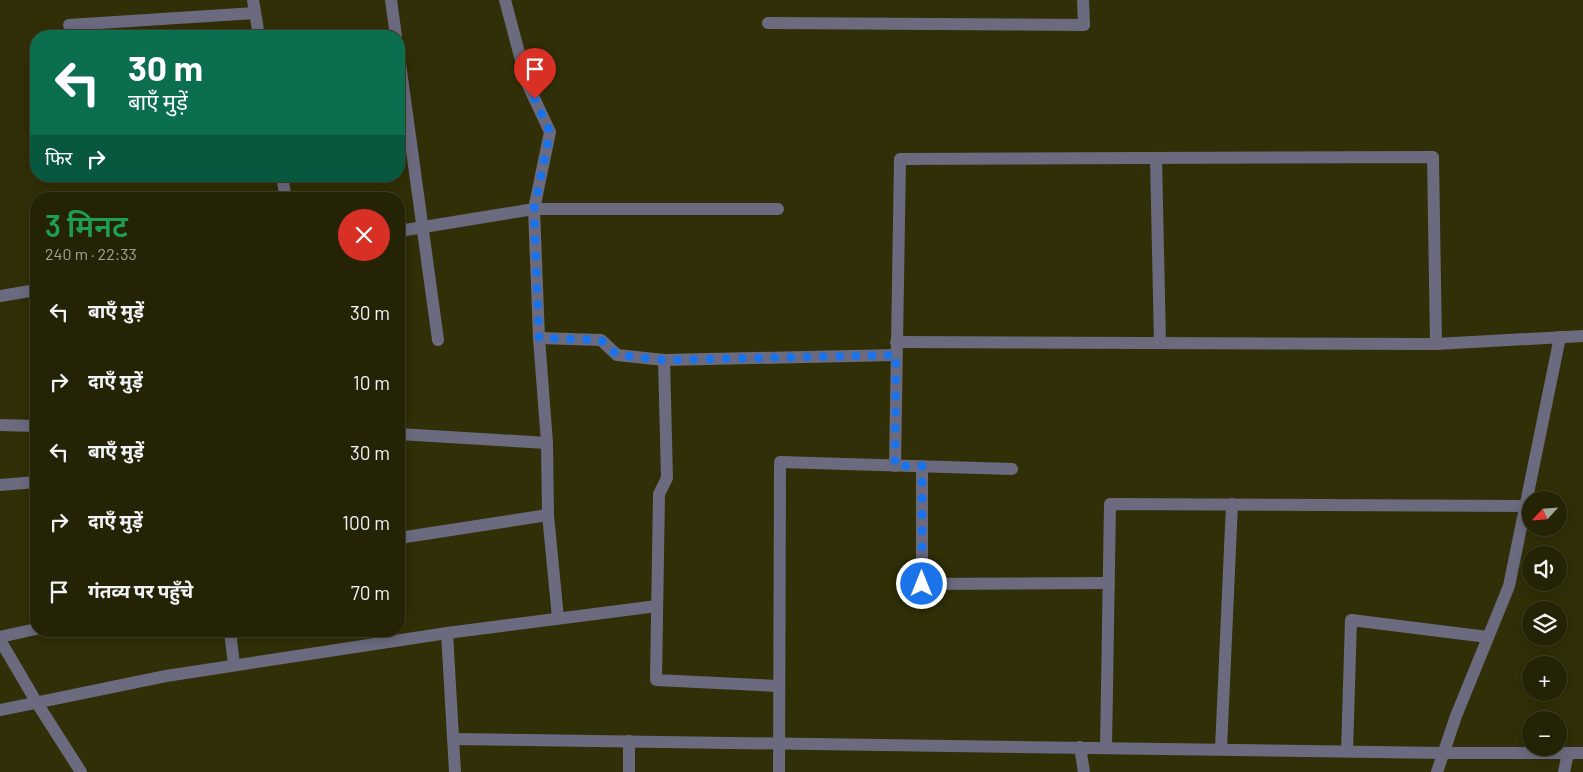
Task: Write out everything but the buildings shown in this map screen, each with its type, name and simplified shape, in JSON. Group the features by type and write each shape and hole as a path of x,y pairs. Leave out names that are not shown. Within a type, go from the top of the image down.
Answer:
{"street":[{"path":"253,0 258,30"},
{"path":"391,0 395,30"},
{"path":"505,0 527,83 550,132 534,209 539,338 547,443 548,515 558,618"},
{"path":"768,23 1084,25 1083,0"},
{"path":"69,25 256,13"},
{"path":"405,101 438,340"},
{"path":"895,466 900,159 1433,156 1436,344"},
{"path":"1156,158 1160,343"},
{"path":"405,229 534,209 778,209"},
{"path":"0,296 30,291"},
{"path":"896,342 1436,344 1583,336"},
{"path":"1529,491 1560,337"},
{"path":"539,338 601,340 617,355 664,360 896,355"},
{"path":"664,360 667,478 659,494 656,680 779,686"},
{"path":"0,425 30,426"},
{"path":"405,434 547,443"},
{"path":"779,772 780,462 1012,469"},
{"path":"922,466 922,584 1109,583"},
{"path":"0,485 30,482"},
{"path":"1106,748 1110,504 1522,506"},
{"path":"1220,749 1232,504"},
{"path":"405,537 548,515"},
{"path":"1436,772 1456,716 1509,586 1522,525"},
{"path":"0,710 166,676 234,665 447,632 657,606"},
{"path":"1347,751 1351,620 1488,637"},
{"path":"30,631 0,639 37,703 81,772"},
{"path":"447,632 455,772"},
{"path":"231,637 234,665"},
{"path":"453,739 1443,753 1583,753"},
{"path":"629,741 629,772"},
{"path":"1080,748 1084,772"},
{"path":"1564,772 1568,753"}],"route":[{"path":"535,99 550,132 534,209 539,338 601,340 617,355 664,360 896,355 895,466 922,466 922,584"}]}
